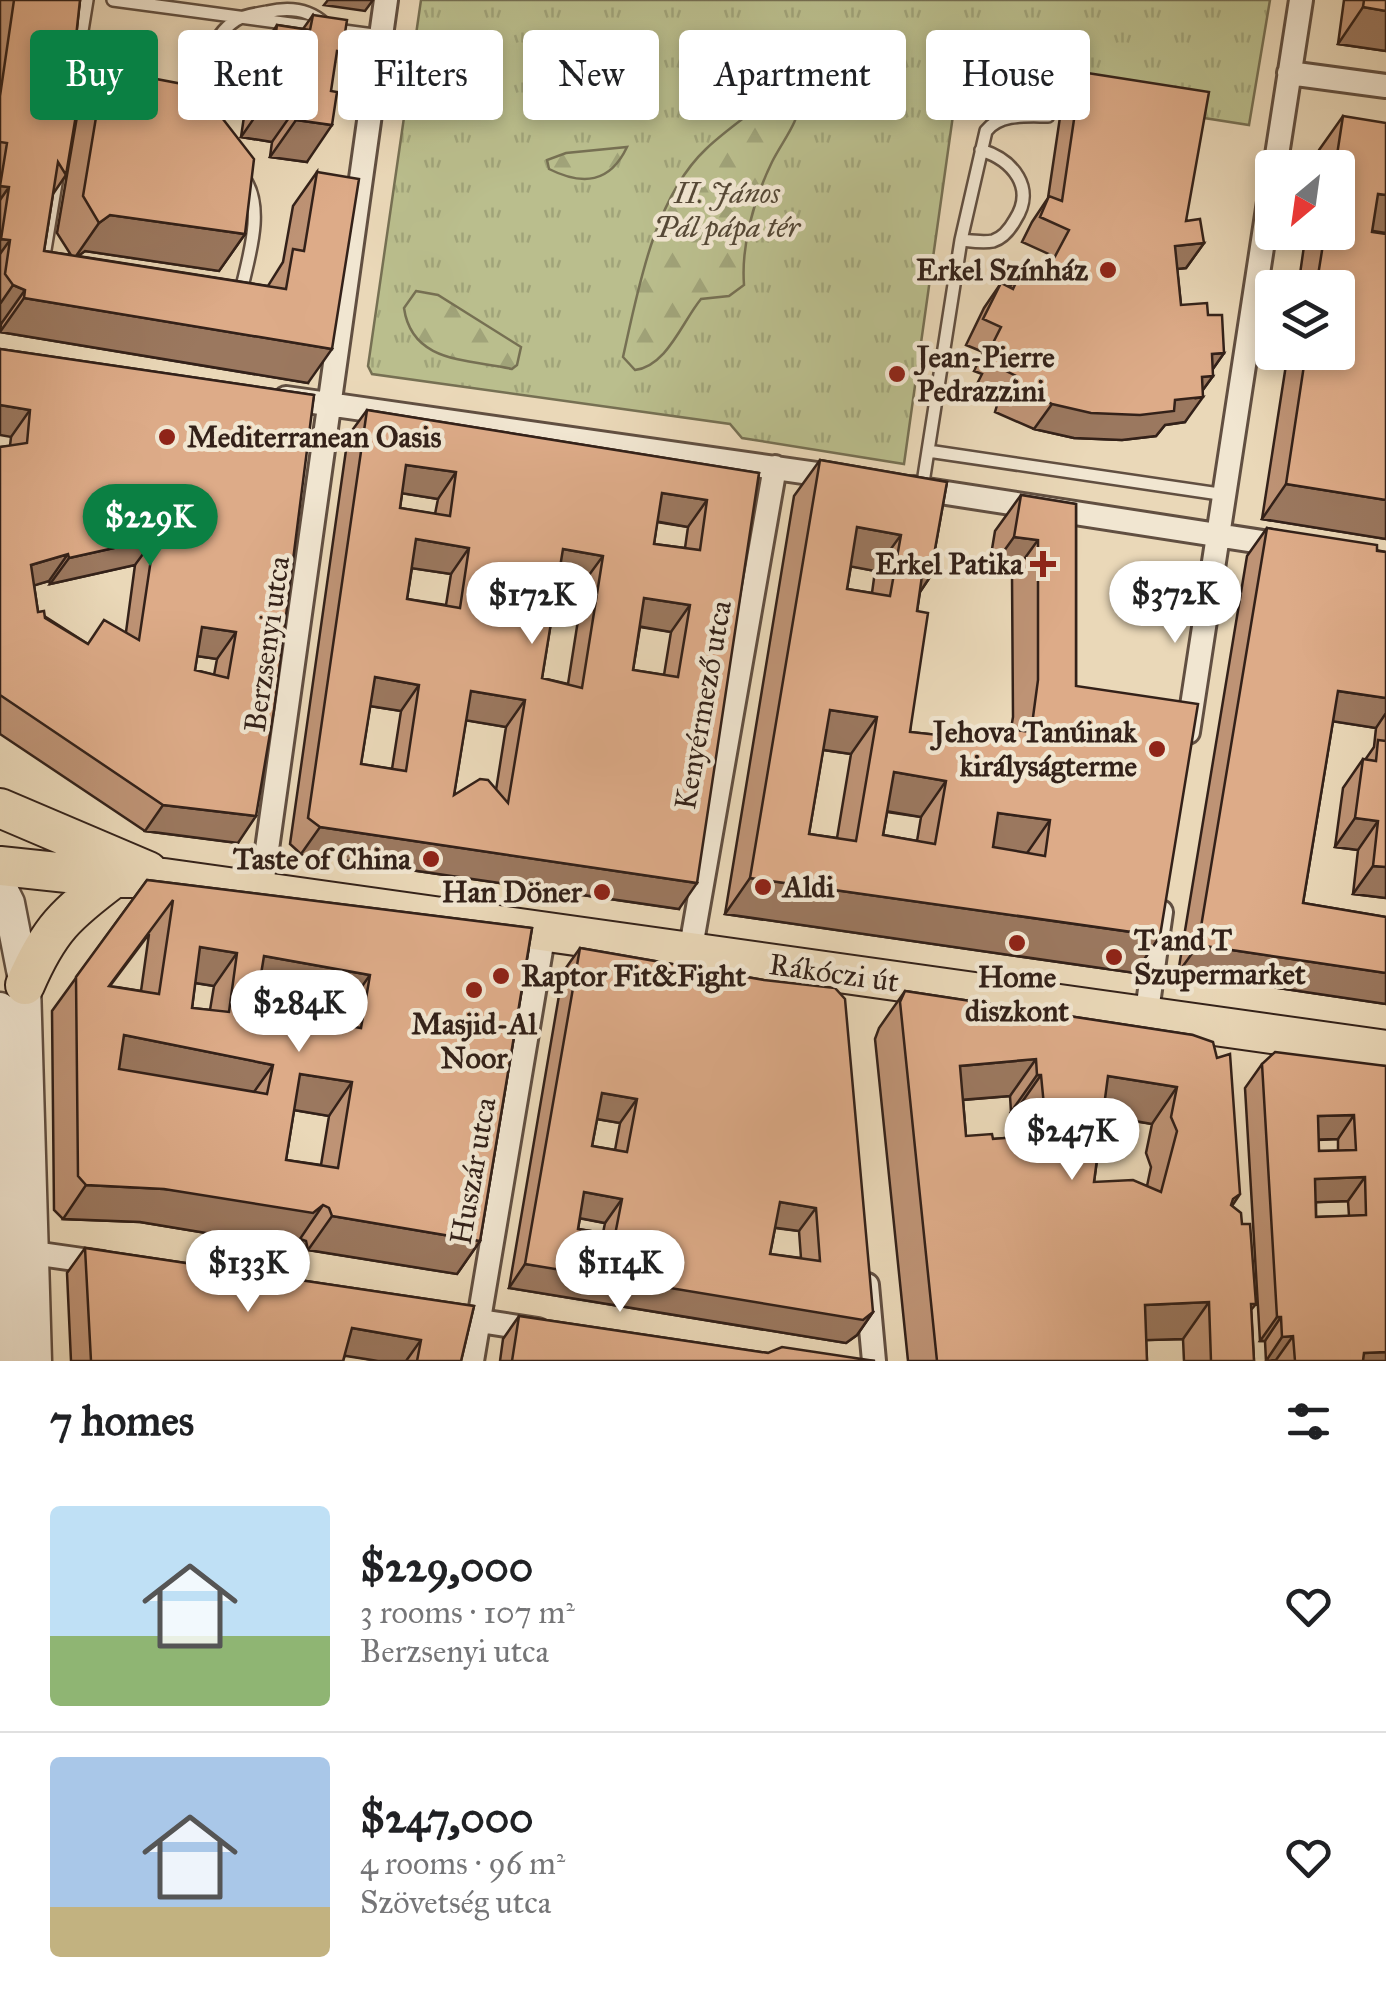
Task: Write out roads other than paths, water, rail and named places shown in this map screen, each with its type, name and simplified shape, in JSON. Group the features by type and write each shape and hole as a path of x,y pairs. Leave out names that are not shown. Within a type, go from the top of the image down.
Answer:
{"main road":[{"name":"Rákóczi út","path":"0,808 164,878"},
{"name":"Rákóczi út","path":"0,866 114,878 164,878 690,953 840,988 1146,1018 1386,1050"},
{"path":"12,973 42,946 71,910 114,878"}],"street":[{"path":"382,30 386,0"},
{"path":"1277,150 1301,0"},
{"path":"1289,73 1386,86"},
{"path":"332,404 370,120"},
{"path":"1185,751 1262,250"},
{"path":"254,393 1312,549"},
{"name":"Berzsenyi utca","path":"261,892 332,404"},
{"name":"Kenyérmező utca","path":"690,953 775,467"},
{"path":"0,885 9,903 33,1253 36,1361"},
{"path":"1164,892 1146,1018 1192,1045"},
{"name":"Huszár utca","path":"472,1361 544,932"},
{"path":"12,973 5,1070 12,1361"},
{"path":"33,1253 126,1266"},
{"path":"866,1267 874,1361"},
{"path":"422,1312 557,1333"}],"lane":[{"path":"82,30 87,0"},
{"path":"112,0 239,18 283,8 315,14 331,30 338,31"},
{"path":"225,30 239,18"},
{"path":"922,489 961,240 986,130 1001,120"},
{"path":"961,240 990,242 1002,237 1022,210 1025,191 1018,174 1002,157 982,150"},
{"path":"59,168 42,266 60,269"},
{"path":"222,297 240,300 254,214 252,190 241,174"},
{"path":"928,451 1226,495"},
{"path":"292,1290 299,1248"}],"place":[{"name":"Erkel Színház","path":"1108,270"},
{"name":"Jean-Pierre Pedrazzini","path":"897,374"},
{"name":"Mediterranean Oasis","path":"167,437"},
{"name":"Erkel Patika","path":"1043,564"},
{"name":"Jehova Tanúinak királyságterme","path":"1157,749"},
{"name":"Taste of China","path":"431,859"},
{"name":"Aldi","path":"763,887"},
{"name":"Han Döner","path":"602,892"},
{"name":"Home diszkont","path":"1017,943"},
{"name":"T and T Szupermarket","path":"1114,957"},
{"name":"Raptor Fit&Fight","path":"501,976"},
{"name":"Masjid-Al Noor","path":"474,990"}],"park label":[{"name":"II. János Pál pápa tér","path":"727,210"}]}
